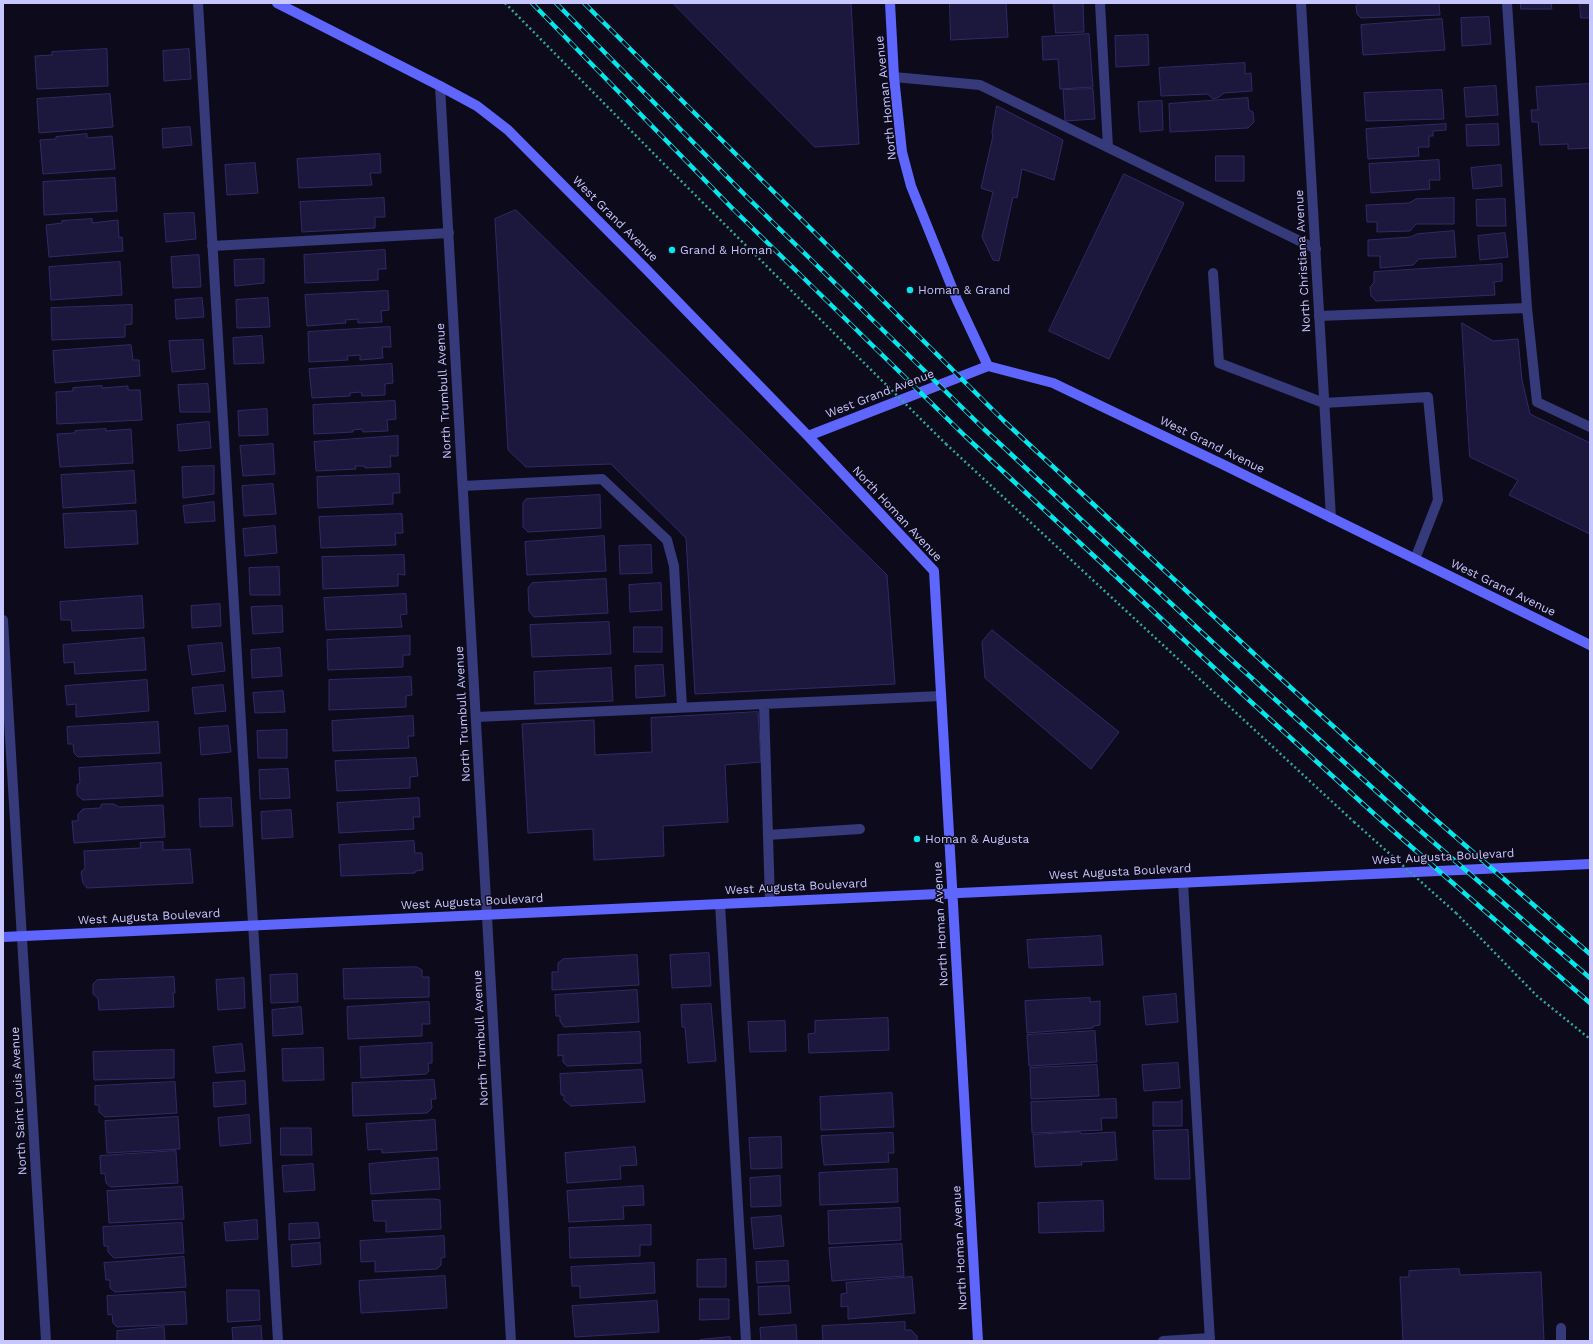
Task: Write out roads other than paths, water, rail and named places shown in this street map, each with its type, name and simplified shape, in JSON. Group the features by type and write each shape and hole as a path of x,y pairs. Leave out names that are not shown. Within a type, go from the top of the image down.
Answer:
{"street":[{"path":"198,3 278,1341"},
{"name":"West Grand Avenue","path":"277,3 477,106 508,130 647,270 808,436 988,366 1053,383 1590,645"},
{"name":"North Homan Avenue","path":"890,3 894,77 902,152 911,186 958,300 988,366"},
{"path":"1100,3 1108,147"},
{"name":"North Christiana Avenue","path":"1301,3 1331,518"},
{"path":"1507,3 1526,308 1537,402 1590,427"},
{"path":"894,77 980,85 1316,249"},
{"name":"North Trumbull Avenue","path":"440,86 512,1341"},
{"path":"212,246 449,233"},
{"path":"1213,273 1219,363 1324,403 1428,397 1438,500 1415,559"},
{"path":"1319,316 1526,308"},
{"name":"North Homan Avenue","path":"808,436 934,571 978,1341"},
{"path":"463,486 602,479 667,540 674,566 682,707"},
{"name":"North Saint Louis Avenue","path":"3,620 46,1341"},
{"path":"476,717 941,696"},
{"path":"764,704 770,902"},
{"path":"768,835 860,829"},
{"name":"West Augusta Boulevard","path":"3,937 1590,864"},
{"path":"1162,1341 1210,1340 1183,882"},
{"path":"720,904 746,1341"},
{"path":"1561,1328 1561,1341"}],"railway":[{"path":"532,3 731,207 965,436 1239,691 1383,822 1590,1003"},
{"path":"556,3 748,198 984,429 1223,652 1409,821 1590,978"},
{"path":"584,3 1004,421 1266,665 1435,819 1590,954"}],"place":[{"name":"Grand & Homan","path":"672,250"},
{"name":"Homan & Grand","path":"910,290"},
{"name":"Homan & Augusta","path":"917,839"}]}
